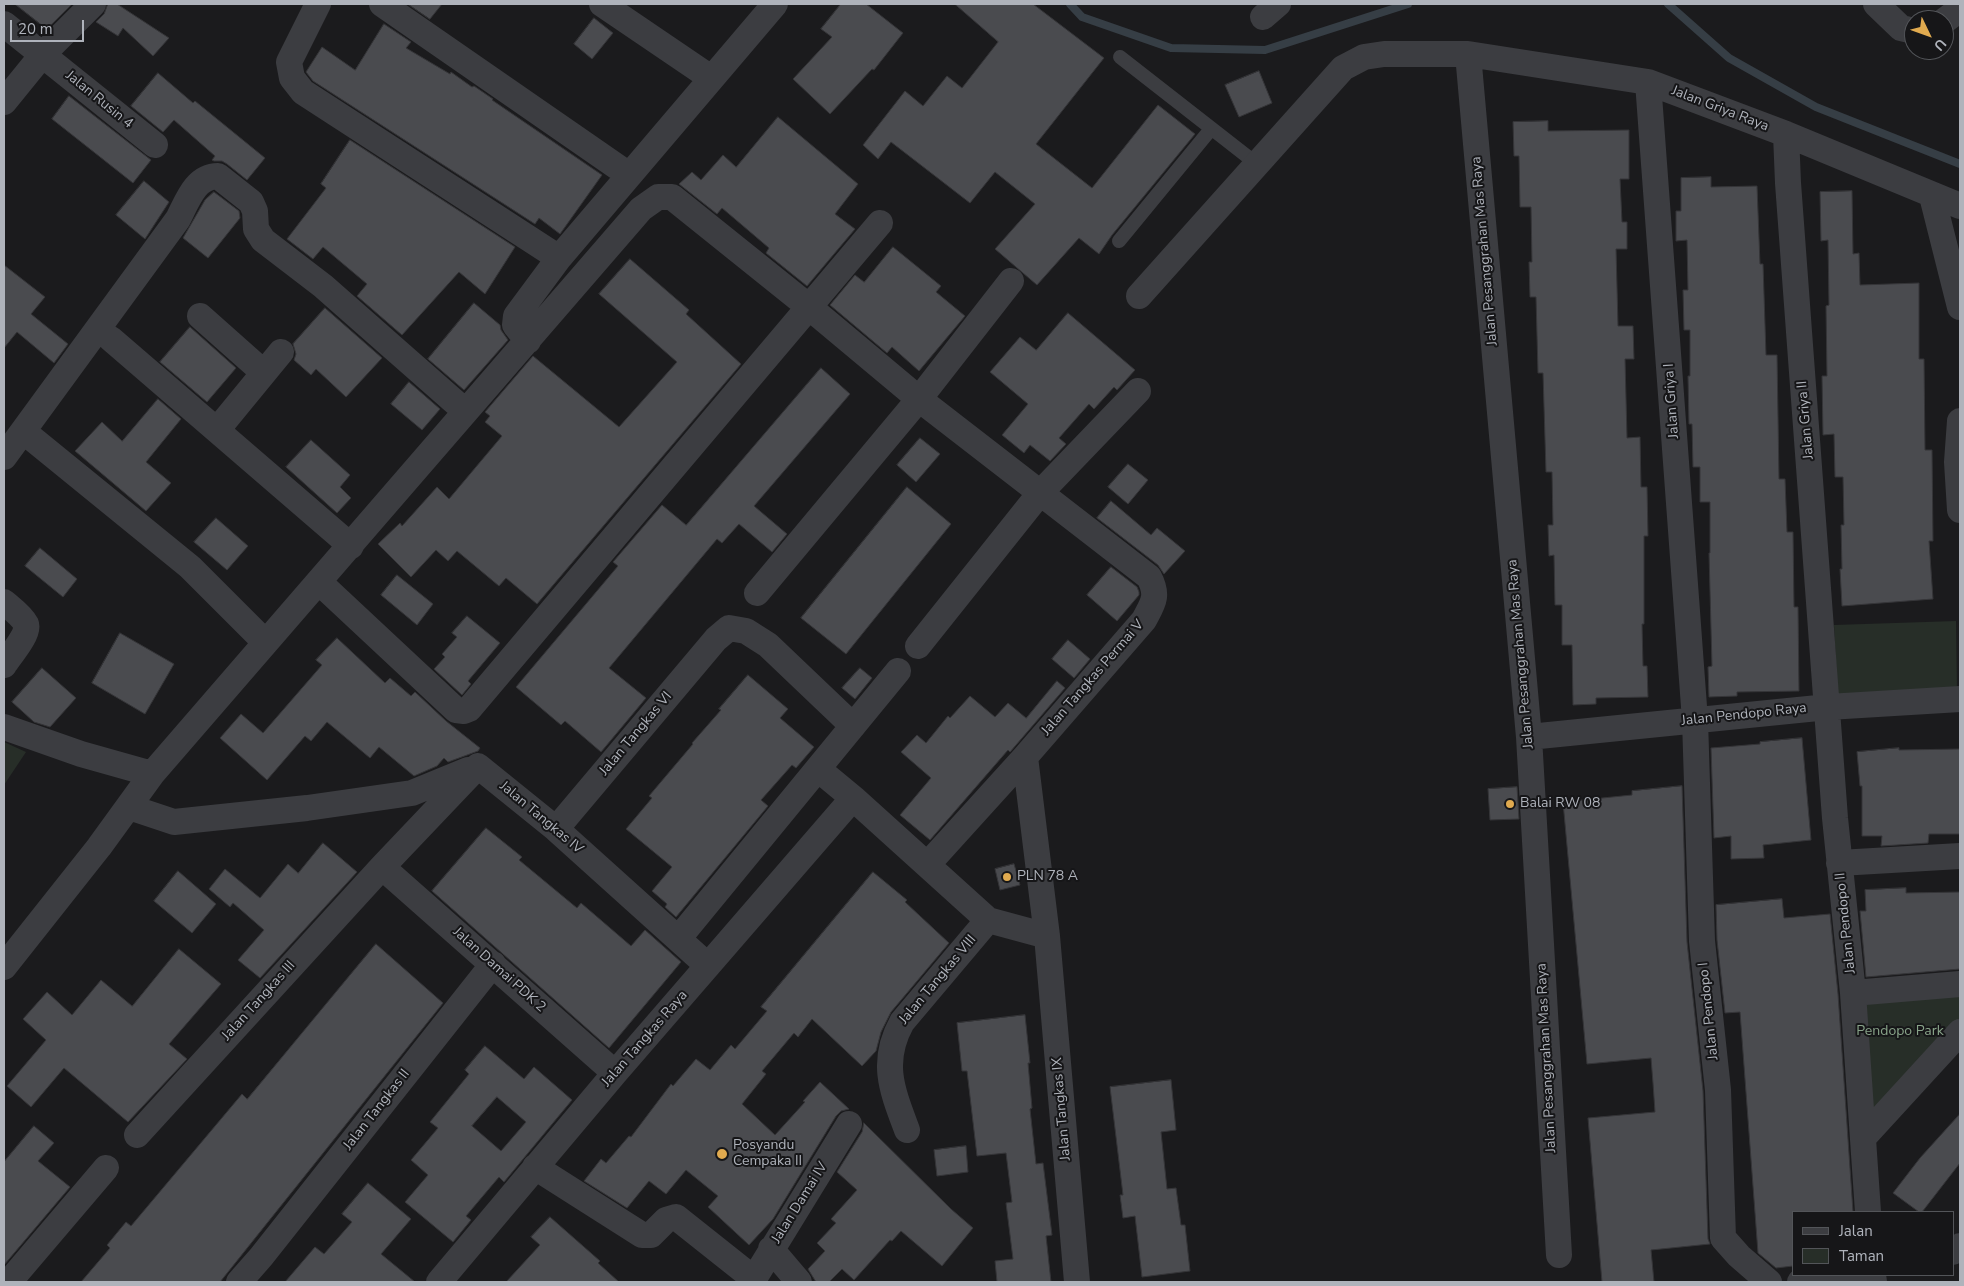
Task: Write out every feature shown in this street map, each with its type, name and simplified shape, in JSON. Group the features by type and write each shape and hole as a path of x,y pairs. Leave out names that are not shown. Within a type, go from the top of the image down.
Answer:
{"street":[{"path":"4,102 43,54 93,4"},
{"path":"318,4 289,62 292,78 302,92 559,258"},
{"path":"382,4 629,175"},
{"path":"528,341 515,324 516,316 559,258 776,4"},
{"path":"1876,4 1904,29"},
{"path":"611,6 711,78"},
{"name":"Jalan Rusin 4","path":"4,24 155,146"},
{"name":"Jalan Griya Raya","path":"1139,296 1254,160 1343,68 1364,57 1384,54 1468,54 1648,82 1786,134 1960,206"},
{"name":"Jalan Pesanggrahan Mas Raya","path":"1468,54 1529,737 1559,1256"},
{"name":"Jalan Griya I","path":"1648,82 1695,720"},
{"name":"Jalan Griya II","path":"1786,134 1788,183 1828,707"},
{"path":"4,457 178,219 195,186 209,176 218,176 251,202 256,229 263,240 323,286 465,411"},
{"path":"1932,196 1960,307"},
{"name":"Jalan Tangkas Permai V","path":"4,966 99,847 152,774 641,209 658,197 672,198 809,307 919,399 1149,577 1155,588 1154,602 1144,620 1025,757 928,864"},
{"path":"319,582 456,710 469,710 880,223"},
{"path":"757,593 919,399 1011,281"},
{"path":"200,316 263,372"},
{"path":"111,339 351,546"},
{"path":"217,430 281,352"},
{"path":"918,646 1040,494 1138,391"},
{"path":"1960,421 1960,510"},
{"path":"23,431 190,567 265,642"},
{"path":"4,602 26,623 27,629 25,635 4,665"},
{"name":"Jalan Tangkas VI","path":"556,829 716,639 729,628 746,631 768,645 853,726"},
{"path":"678,939 898,671"},
{"name":"Jalan Pendopo Raya","path":"1529,737 1828,707 1960,699"},
{"name":"Jalan Pendopo II","path":"1828,707 1839,863 1853,993 1868,1211"},
{"name":"Jalan Pendopo I","path":"1695,720 1702,941 1718,1090 1723,1238 1739,1256 1769,1282"},
{"path":"4,727 73,752 152,774"},
{"path":"818,769 928,864 988,920 1047,936 1025,757"},
{"path":"129,807 174,822 307,808 412,793 478,766"},
{"path":"382,867 478,766"},
{"name":"Jalan Tangkas IV","path":"478,766 556,829 708,965"},
{"name":"Jalan Tangkas Raya","path":"439,1282 535,1167 853,798"},
{"path":"1839,863 1960,856"},
{"name":"Jalan Damai PDK 2","path":"382,867 615,1074"},
{"name":"Jalan Tangkas III","path":"137,1135 382,867"},
{"name":"Jalan Tangkas VIII","path":"907,1130 891,1083 889,1058 893,1038 902,1022 988,920"},
{"name":"Jalan Tangkas IX","path":"1047,936 1077,1282"},
{"name":"Jalan Tangkas II","path":"239,1282 261,1257 493,964"},
{"path":"1853,993 1960,984"},
{"path":"1863,1138 1960,1032"},
{"name":"Jalan Damai IV","path":"753,1281 849,1124"},
{"path":"535,1167 642,1235 651,1235 666,1220 676,1217 753,1281"},
{"path":"10,1282 106,1168"},
{"path":"771,1249 799,1282"},
{"path":"1800,1282 1848,1276"}],"lane":[{"path":"1120,57 1211,129 1254,160"},
{"path":"1119,241 1211,129"}],"green space":[{"path":"1956,621 1957,692 1838,699 1834,625"},
{"path":"4,742 26,752 4,785"},
{"name":"Pendopo Park","path":"1960,988 1960,1024 1870,1123 1858,997"}],"building":[{"path":"15,4 72,4 47,29"},
{"path":"108,4 117,4 169,38 153,56 123,28 118,36 96,22 104,14"},
{"path":"408,4 442,4 430,19"},
{"path":"841,4 866,4 903,33 874,70 872,69 830,114 793,79 832,37 821,29"},
{"path":"955,4 1033,4 1104,58 1036,144 1092,188 1158,105 1195,134 1112,235 1099,254 1079,238 1037,285 995,249 1035,204 995,172 970,203 891,142 878,159 863,145 905,91 923,106 947,76 962,88 998,42"},
{"path":"594,18 613,33 592,59 574,44"},
{"path":"384,24 411,42 406,48 450,74 451,72 472,87 474,86 602,175 560,234 539,218 535,224 313,81 306,72 322,47 355,70"},
{"path":"1259,71 1272,103 1239,117 1225,85"},
{"path":"158,73 193,103 195,101 265,158 247,180 222,161 212,160 215,156 174,120 163,132 131,106"},
{"path":"69,96 151,160 133,183 52,119"},
{"path":"778,117 858,184 835,214 855,229 807,286 766,253 769,248 722,208 717,214 679,184 692,172 701,180 723,155 736,167"},
{"path":"1548,121 1548,131 1629,130 1629,179 1620,179 1622,222 1627,222 1627,249 1616,249 1618,326 1633,326 1634,359 1625,359 1627,438 1640,437 1641,487 1647,487 1648,536 1644,536 1644,624 1642,624 1643,666 1647,666 1648,697 1596,698 1596,704 1573,705 1572,645 1562,645 1562,605 1555,605 1554,555 1549,556 1548,525 1553,525 1552,472 1546,472 1543,373 1538,373 1536,297 1530,297 1529,262 1532,262 1531,207 1520,207 1519,156 1514,156 1513,122"},
{"path":"350,140 515,247 485,294 459,272 402,335 357,296 367,284 323,247 313,259 287,239 326,188 321,184"},
{"path":"1711,177 1711,187 1757,186 1760,264 1763,264 1766,355 1777,355 1779,479 1785,479 1787,532 1793,532 1794,607 1798,607 1799,691 1737,692 1737,696 1709,697 1708,667 1712,666 1709,553 1710,502 1700,502 1700,467 1693,467 1692,424 1689,424 1688,376 1690,376 1690,330 1684,330 1683,290 1688,290 1687,240 1676,241 1676,211 1681,211 1681,178"},
{"path":"144,181 169,202 145,239 116,215"},
{"path":"1852,191 1853,254 1859,253 1860,285 1919,283 1919,359 1924,359 1925,450 1932,450 1933,541 1929,541 1933,599 1842,606 1840,569 1842,569 1841,525 1844,525 1843,477 1835,477 1834,434 1823,435 1822,376 1827,376 1826,306 1829,305 1828,240 1821,241 1820,192"},
{"path":"214,192 239,211 240,218 208,258 183,238 205,200"},
{"path":"893,247 941,286 936,292 965,316 919,371 892,347 887,353 830,305 855,275 864,282"},
{"path":"630,259 689,310 686,314 741,364 537,604 506,578 499,586 457,551 448,561 436,550 411,577 378,544 400,523 402,526 437,487 449,499 502,436 485,422 490,416 485,412 533,356 619,427 677,362 599,294"},
{"path":"4,265 45,297 31,314 68,344 54,363 17,332 4,348"},
{"path":"474,303 500,325 508,340 464,390 428,359"},
{"path":"325,308 382,358 346,397 316,369 311,375 294,360 296,354 293,344"},
{"path":"1068,313 1135,370 1117,390 1114,387 1094,409 1089,404 1059,438 1066,444 1050,461 1030,445 1024,453 1002,435 1028,404 990,372 1020,337 1036,350"},
{"path":"190,327 236,368 207,402 160,362"},
{"path":"821,368 850,394 754,506 787,534 772,552 739,524 722,543 717,539 609,668 646,698 601,752 565,721 561,725 516,687 618,566 613,562 662,505 686,525"},
{"path":"409,382 440,409 422,430 391,404"},
{"path":"158,399 181,419 146,462 171,483 146,511 75,451 102,422 122,441"},
{"path":"920,438 940,454 916,482 897,465"},
{"path":"311,440 350,475 340,487 351,498 337,513 286,467"},
{"path":"1128,464 1148,480 1128,504 1108,487"},
{"path":"907,487 951,524 846,654 801,618"},
{"path":"1111,501 1151,535 1157,528 1185,551 1164,574 1158,565 1097,518"},
{"path":"216,518 248,546 227,570 194,542"},
{"path":"40,548 77,579 63,597 25,566"},
{"path":"1111,567 1137,587 1139,592 1139,595 1117,621 1087,595"},
{"path":"397,575 433,604 417,625 381,595"},
{"path":"467,616 500,643 468,681 471,684 462,695 434,669 445,657 442,654 457,637 452,633"},
{"path":"120,633 174,664 145,714 92,683"},
{"path":"337,638 385,683 390,678 411,696 415,692 446,721 480,748 478,751 448,762 444,758 437,766 414,776 379,747 370,758 327,722 311,741 305,736 267,780 220,738 241,714 263,733 322,665 316,660"},
{"path":"1068,640 1090,659 1074,678 1052,659"},
{"path":"42,668 76,698 50,727 34,722 12,702"},
{"path":"860,668 872,678 855,699 842,688"},
{"path":"748,675 788,709 780,718 814,747 796,768 792,765 761,800 768,806 676,917 665,907 667,904 652,891 672,867 626,829 652,798 649,796"},
{"path":"1057,681 1065,688 930,840 900,815 931,778 901,752 917,735 926,743 948,716 950,718 970,696 995,717 1008,703 1026,718"},
{"path":"1802,738 1811,840 1763,845 1764,858 1731,859 1731,836 1714,838 1711,748"},
{"path":"1899,748 1899,750 1960,749 1960,834 1929,834 1928,843 1881,846 1882,836 1862,836 1862,786 1860,786 1857,752"},
{"path":"1682,786 1687,942 1703,1091 1708,1239 1710,1244 1651,1250 1654,1282 1602,1282 1588,1118 1655,1112 1651,1058 1587,1064 1563,802 1632,795 1632,791"},
{"name":"Balai RW 08","path":"1517,787 1519,819 1490,820 1488,789"},
{"path":"486,828 522,857 519,860 577,908 581,903 631,946 645,930 681,962 609,1048 432,891"},
{"path":"323,843 357,872 260,978 238,960 264,930 233,903 230,907 209,889 225,869 260,898 288,864 298,873"},
{"name":"PLN 78 A","path":"1014,864 1020,885 1000,890 995,869"},
{"path":"178,871 216,904 192,933 154,901"},
{"path":"873,872 907,900 905,902 949,943 891,1012 881,1032 876,1051 862,1066 812,1019 798,1037 794,1033 762,1071 766,1074 742,1104 775,1135 805,1102 803,1101 820,1082 849,1109 841,1111 836,1116 773,1219 749,1245 708,1207 718,1196 686,1170 666,1194 649,1181 627,1208 584,1181 601,1159 606,1163 629,1136 631,1137 671,1084 673,1086 696,1059 710,1070 731,1045 735,1049 767,1011 761,1007"},
{"path":"1906,888 1906,893 1960,892 1960,969 1866,977 1860,911 1866,911 1865,890"},
{"path":"1782,899 1784,918 1830,914 1838,994 1853,1211 1792,1211 1792,1266 1776,1268 1758,1253 1740,1012 1725,1013 1717,940 1716,905"},
{"path":"376,944 443,1003 220,1282 81,1282 110,1248 107,1245 126,1222 131,1226 242,1094 247,1099"},
{"path":"179,949 221,984 169,1044 187,1059 128,1122 64,1068 31,1107 7,1086 46,1040 23,1019 47,992 72,1015 101,980 132,1006"},
{"path":"1025,1015 1030,1063 1028,1063 1032,1108 1030,1109 1036,1164 1043,1163 1052,1235 1046,1236 1051,1282 997,1282 995,1261 1013,1259 1006,1203 1012,1202 1006,1153 977,1156 967,1071 962,1071 957,1023"},
{"path":"485,1046 524,1079 534,1067 572,1100 504,1182 499,1177 466,1216 471,1220 453,1242 405,1202 428,1175 411,1160 438,1128 430,1122 469,1074 465,1070","holes":["497,1097 526,1122 501,1151 472,1126"]},
{"path":"1171,1080 1176,1130 1161,1132 1167,1189 1176,1188 1181,1225 1185,1225 1190,1271 1142,1277 1135,1216 1123,1218 1120,1195 1123,1195 1110,1087"},
{"path":"1960,1114 1960,1163 1923,1211 1918,1211 1893,1193 1920,1158"},
{"path":"864,1123 951,1209 973,1228 942,1266 901,1231 892,1241 890,1240 854,1280 842,1269 829,1282 816,1282 808,1269 825,1251 817,1243 836,1223 831,1219 857,1190 837,1172 862,1132"},
{"path":"34,1126 54,1143 38,1161 70,1187 4,1265 4,1162"},
{"path":"966,1146 968,1172 937,1176 934,1150"},
{"path":"368,1183 411,1219 381,1254 415,1282 285,1282 315,1247 324,1254 352,1222 342,1214"},
{"path":"550,1217 600,1261 598,1263 619,1282 506,1282 540,1245 531,1237"}],"waterway":[{"path":"1070,4 1082,17 1171,48 1265,50 1408,4"},
{"path":"1668,4 1729,58 1816,107 1960,164"}],"place":[{"name":"Balai RW 08","path":"1510,804"},
{"name":"PLN 78 A","path":"1007,877"},
{"name":"Posyandu Cempaka II","path":"722,1154"}]}
